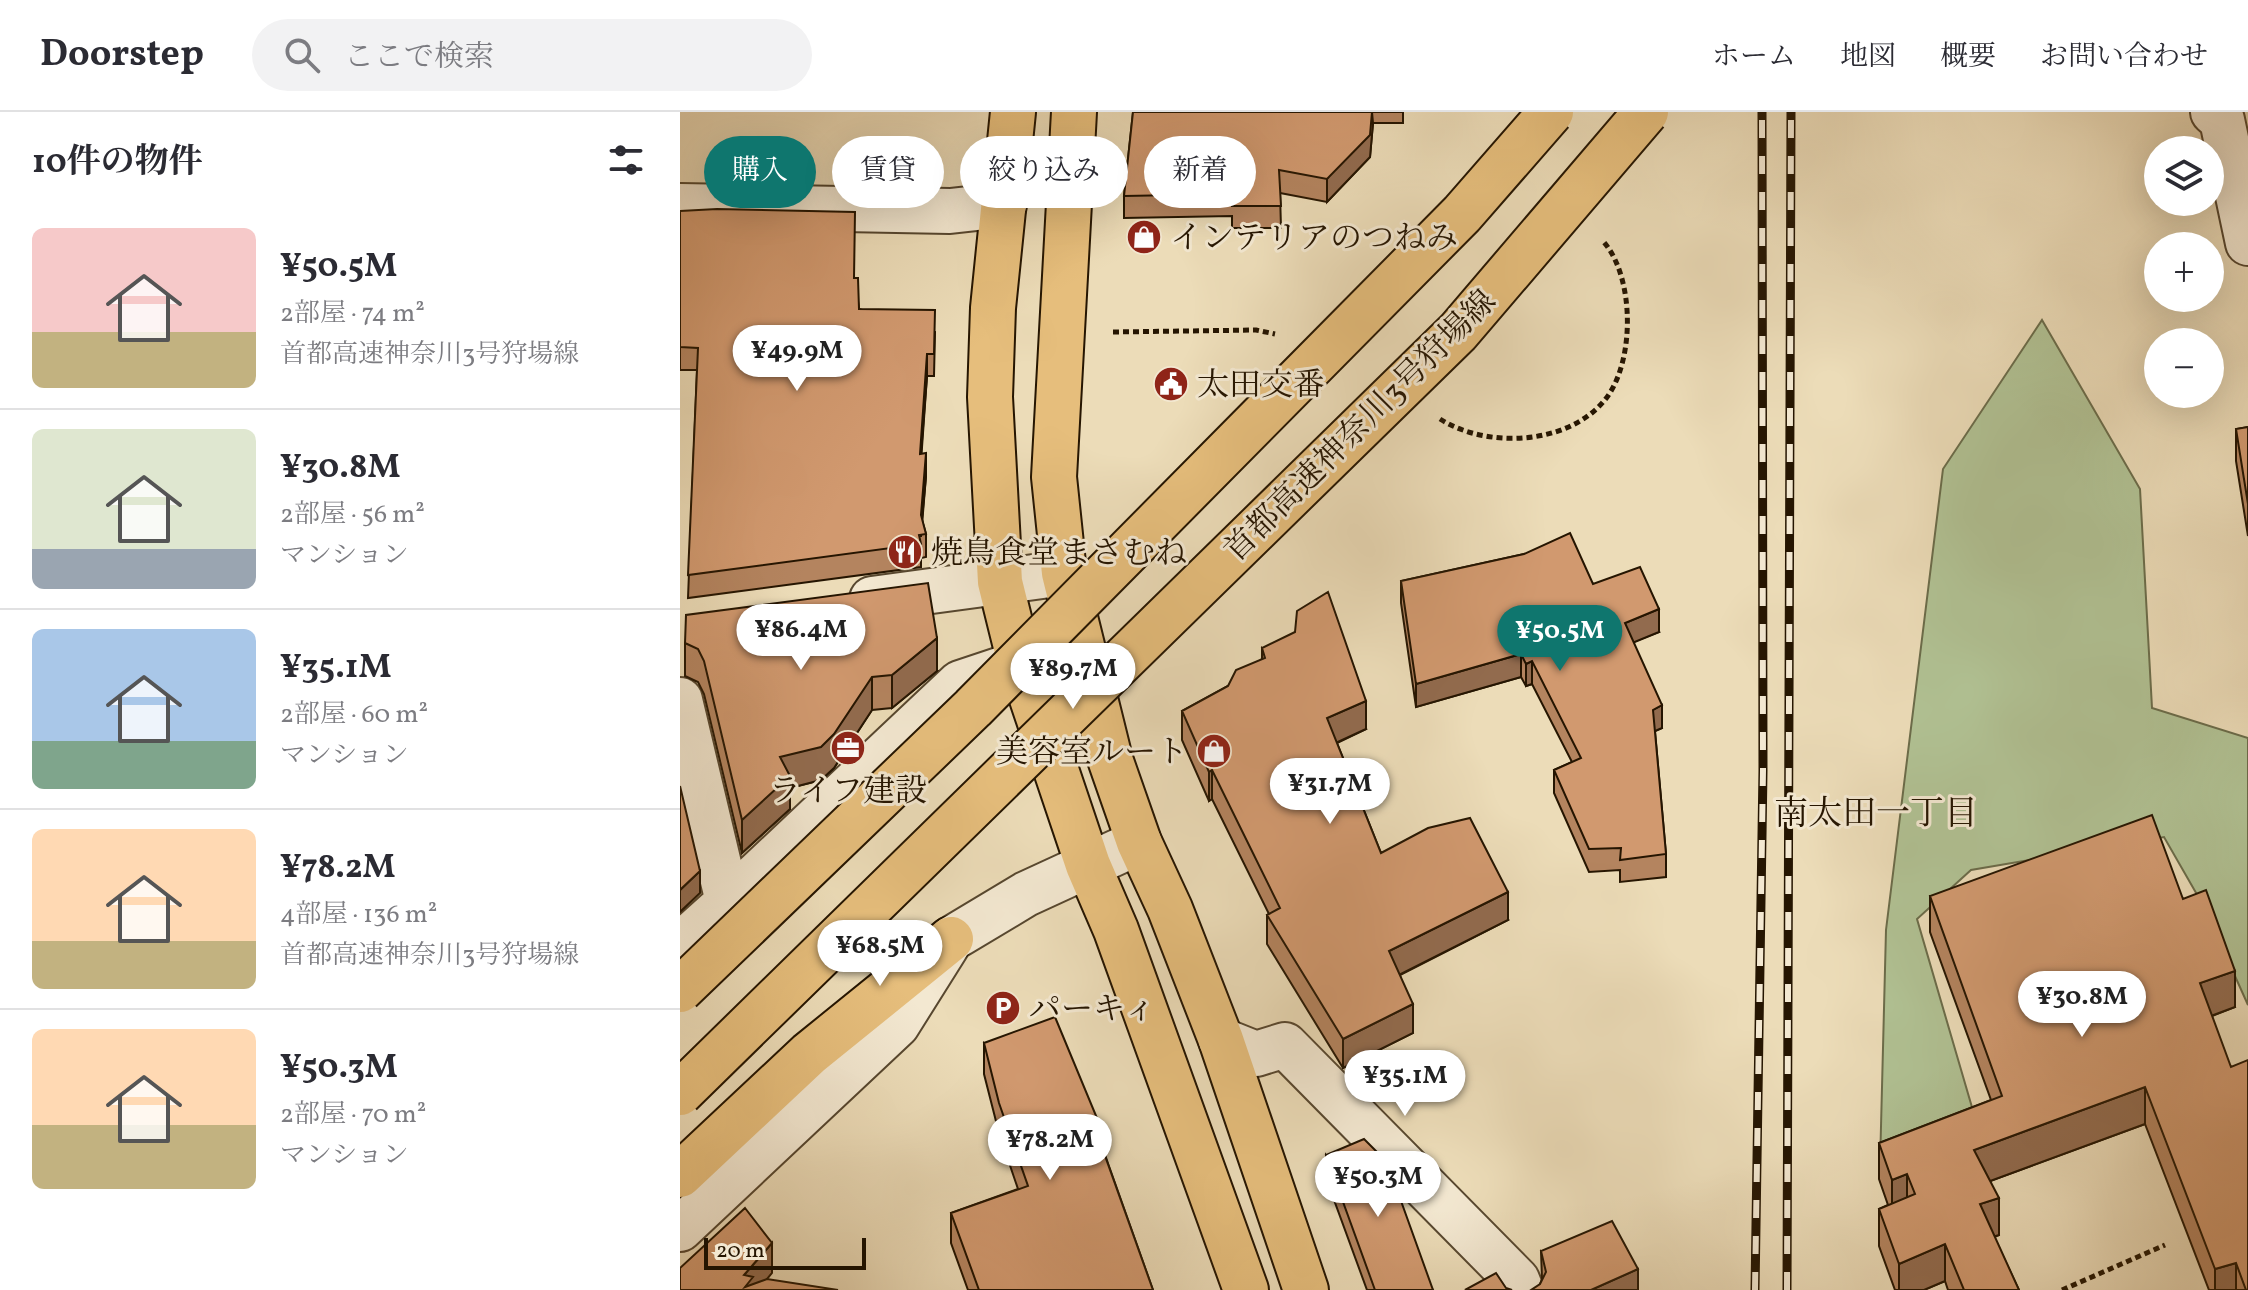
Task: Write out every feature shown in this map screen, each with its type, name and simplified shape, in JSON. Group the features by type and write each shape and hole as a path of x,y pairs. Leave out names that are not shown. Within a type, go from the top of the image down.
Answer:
{"main road":[{"path":"1011,136 1013,112"},
{"path":"1074,112 1054,477 1064,573 1110,759 1139,842 1221,1040 1306,1290"},
{"path":"680,990 1029,652 1462,214 1551,112"},
{"name":"首都高速神奈川3号狩場線","path":"680,1093 1458,332 1646,112"},
{"path":"1004,208 993,308 990,397 1000,582 1020,663 1088,865 1116,930 1246,1290"},
{"path":"680,1175 809,1054 951,939"}],"street":[{"path":"2213,112 2222,120 2248,243"},
{"path":"680,206 950,211 977,208"},
{"path":"836,603 1064,573"},
{"path":"680,945 960,683 1020,663"},
{"path":"680,700 728,902"},
{"path":"680,1229 897,1025 951,939 1026,894 1139,842"},
{"path":"1221,1040 1256,1054 1285,1045 1517,1280 1521,1290"}],"path":[{"path":"2062,1290 2165,1245"}],"green space":[{"path":"2042,320 2140,489 2152,708 2248,738 2248,1005 2203,905 2164,837 1971,870 1917,919 1976,1121 1880,1166 1886,930 1943,469"}],"building":[{"path":"1133,112 1372,112 1370,135 1327,179 1279,170 1281,206 1256,206 1256,136 1144,136 1144,196 1128,196"},
{"path":"680,211 855,212 854,278 858,278 859,309 935,310 934,354 927,354 920,454 926,453 921,515 926,534 919,535 921,544 688,575 698,348 680,347"},
{"path":"2248,427 2248,504 2236,429"},
{"path":"1570,533 1593,584 1640,567 1659,609 1625,623 1662,705 1653,710 1666,854 1620,860 1621,848 1589,849 1554,770 1581,758 1532,661 1526,664 1521,654 1416,684 1401,581 1524,554"},
{"path":"928,583 937,638 892,675 872,677 834,734 821,747 780,757 790,776 742,820 704,661 698,649 685,643 686,615"},
{"path":"1328,592 1366,701 1327,718 1381,853 1428,828 1470,818 1508,892 1389,951 1413,1004 1343,1039 1267,915 1280,908 1212,770 1209,772 1182,711 1228,686 1236,670 1265,658 1262,648 1295,632 1297,611"},
{"path":"680,786 700,871 680,890"},
{"path":"2152,815 2183,899 2206,890 2235,971 2200,983 2231,1067 2248,1060 2248,1290 2236,1263 2215,1269 2145,1087 1974,1150 1999,1198 1980,1204 2019,1290 1964,1290 1945,1244 1899,1264 1879,1209 1915,1194 1907,1174 1892,1180 1879,1143 2002,1096 1930,896"},
{"path":"1055,1017 1099,1123 1094,1125 1153,1290 979,1290 951,1213 1028,1186 999,1103 984,1043"},
{"path":"1364,1139 1387,1162 1433,1290 1375,1290 1326,1155"},
{"path":"745,1208 772,1243 744,1275 753,1277 745,1287 767,1279 838,1290 680,1290 680,1268"},
{"path":"1612,1221 1638,1269 1591,1290 1531,1290 1540,1284 1546,1272 1541,1251"},
{"path":"1496,1273 1506,1288 1512,1290 1465,1290"}],"railway":[{"path":"1755,1290 1763,770 1762,112"},
{"path":"1787,1290 1791,112"}],"place":[{"name":"インテリアのつねみ","path":"1144,237"},
{"name":"太田交番","path":"1171,384"},
{"name":"焼鳥食堂まさむね","path":"905,552"},
{"name":"ライフ建設","path":"848,748"},
{"name":"美容室ルート","path":"1214,751"},
{"name":"パーキィ","path":"1003,1008"}],"district":[{"name":"南太田一丁目","path":"1876,812"}]}
